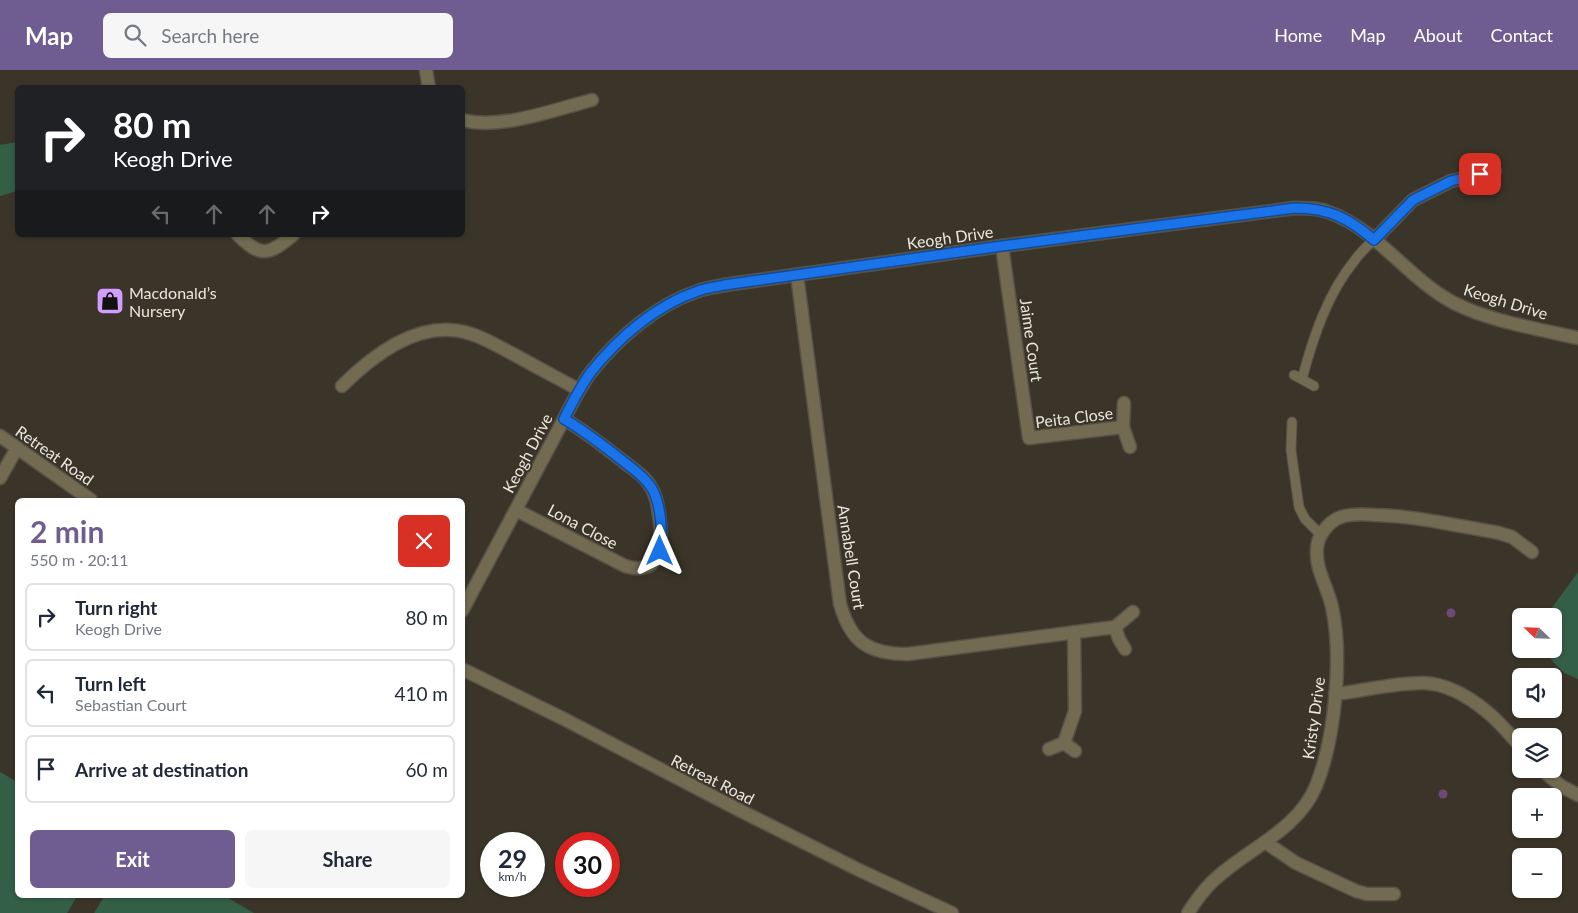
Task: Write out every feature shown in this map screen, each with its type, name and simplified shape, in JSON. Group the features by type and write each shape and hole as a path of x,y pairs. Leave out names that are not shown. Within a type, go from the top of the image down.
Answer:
{"street":[{"path":"426,70 428,85"},
{"path":"465,120 498,123 592,100"},
{"path":"1374,240 1413,200 1451,181 1495,171"},
{"name":"Keogh Drive","path":"465,605 579,390 606,355 629,332 651,315 675,301 698,291 724,285 1002,246 1295,208 1309,208 1333,214 1360,227 1418,279 1438,294 1456,304 1512,322 1578,338"},
{"path":"240,237 250,247 265,251 282,245 291,237"},
{"name":"Jaime Court","path":"1002,246 1029,438"},
{"name":"Annabell Court","path":"797,275 840,604 845,621 851,632 860,642 884,653 908,654 1115,627"},
{"path":"342,386 373,357 393,346 416,335 452,330 464,332 490,342 579,390"},
{"name":"Peita Close","path":"1124,403 1123,427 1130,447"},
{"name":"Lona Close","path":"516,510 625,566 634,569 644,568 651,565 657,558 662,539 657,500 652,488 645,478 591,436 564,419"},
{"name":"Peita Close","path":"1029,438 1123,427"},
{"name":"Retreat Road","path":"0,436 89,498"},
{"path":"0,478 17,448"},
{"path":"1321,535 1326,528 1340,517 1366,514 1392,516 1499,533 1512,537 1532,552"},
{"name":"Kristy Drive","path":"1188,913 1201,893 1212,881 1265,842 1295,816 1315,789 1327,750 1336,694 1336,644 1332,607 1318,562 1316,549 1321,535"},
{"path":"1125,649 1115,627 1133,612"},
{"path":"1049,749 1069,747 1075,711 1074,632"},
{"name":"Retreat Road","path":"465,670 741,811 861,871 952,913"},
{"path":"1336,694 1411,683 1441,686 1458,692 1488,712 1512,737"},
{"path":"1553,778 1578,795"},
{"path":"1265,842 1296,863 1356,891 1380,895 1394,894"}],"lane":[{"path":"1314,386 1298,377 1316,330 1330,300 1355,260 1374,240"},
{"path":"1292,422 1291,450 1299,507 1305,518 1321,535"}],"green space":[{"path":"15,142 15,192 0,196 0,145"},
{"path":"1578,572 1578,679 1564,673 1562,668 1559,668 1550,658 1562,658 1562,608 1552,608"},
{"path":"0,772 15,781 15,898 76,898 67,913 0,913"},
{"path":"103,898 228,898 254,913 94,913"}],"building":[{"path":"1451,608 1456,613 1451,618 1446,613"},
{"path":"1443,789 1448,794 1443,799 1438,794"}],"place":[{"name":"Macdonald’s Nursery","path":"110,301"}],"route":[{"path":"660,551 662,539 657,500 645,478 591,436 564,419 579,390 606,355 629,332 651,315 675,301 698,291 724,285 1295,208 1309,208 1337,215 1360,227 1374,240 1413,200 1451,181 1480,174"}]}
